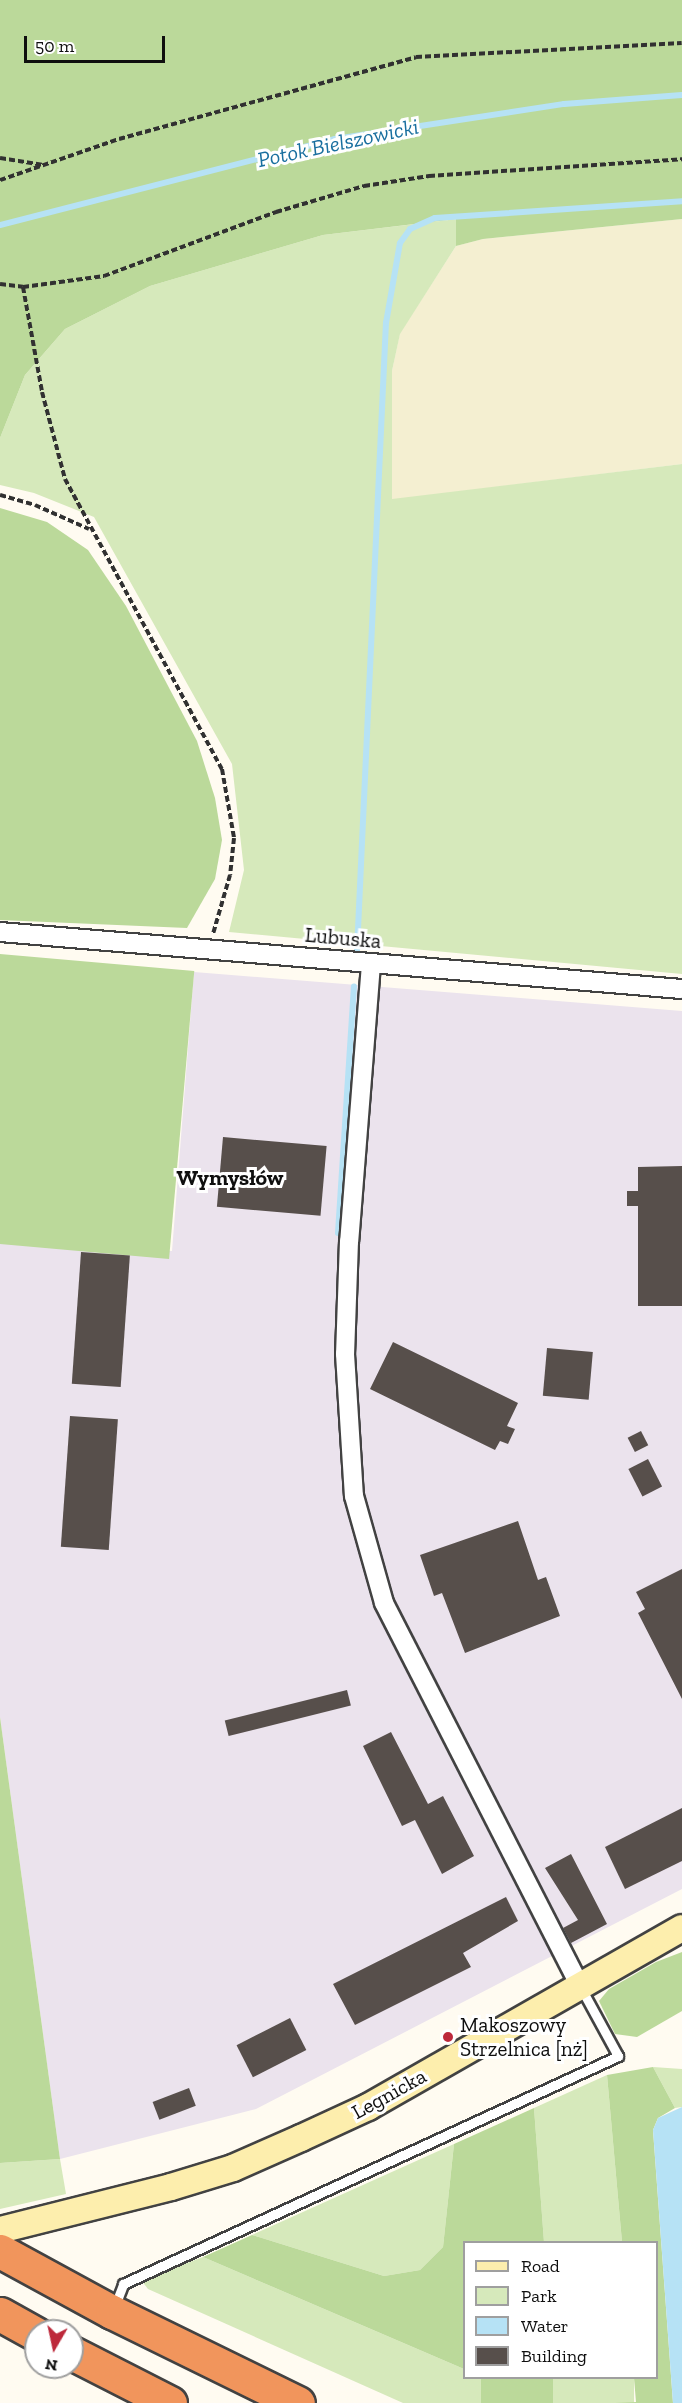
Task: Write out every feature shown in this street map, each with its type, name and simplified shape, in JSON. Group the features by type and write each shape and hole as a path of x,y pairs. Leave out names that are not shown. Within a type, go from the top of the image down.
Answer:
{"highway":[{"path":"0,2251 112,2312 298,2403"},
{"path":"0,2314 24,2327"},
{"path":"84,2359 170,2403"}],"main road":[{"name":"Legnicka","path":"0,2230 76,2213 233,2168 301,2138 368,2107 682,1928"}],"street":[{"name":"Lubuska","path":"0,932 682,989"},
{"path":"371,964 349,1241 345,1354 354,1496 384,1603 580,1986"}],"lane":[{"path":"112,2312 123,2283 618,2056 580,1986"}],"path":[{"path":"0,180 119,139 416,57 682,43"},
{"path":"0,158 44,165"},
{"path":"0,284 23,286 130,269 276,212 364,186 429,176 682,159"},
{"path":"23,286 54,446 89,530 145,622 222,769 234,838 230,874 208,949"},
{"path":"0,495 35,505 89,530"}],"shaded area":[{"path":"682,219 682,464 392,500 392,371 400,333 456,246 483,239"},
{"path":"194,972 682,1011 682,1889 256,2109 60,2159 0,1717 0,1243 172,1251"}],"green space":[{"path":"0,0 682,0 682,219 483,239 456,246 456,219 323,235 150,286 65,329 25,375 0,438"},
{"path":"457,219 456,246 400,334 392,371 392,499 682,464 682,974 229,932 244,870 232,764 94,517 34,493 0,485 0,438 25,375 65,329 150,286 323,235"},
{"path":"0,508 47,522 88,550 126,606 197,741 215,798 222,840 215,879 187,928 0,920"},
{"path":"0,954 194,971 169,1259 0,1244"},
{"path":"0,1717 60,2159 0,2163"},
{"path":"682,1952 682,2011 637,2037 615,2034 599,2001 609,1989 656,1962"},
{"path":"653,2067 682,2069 682,2107 675,2108"},
{"path":"653,2067 675,2108 658,2118 653,2130 673,2403 615,2403 636,2402 634,2379 658,2379 658,2241 622,2241 607,2075"},
{"path":"607,2075 622,2241 544,2241 534,2108"},
{"path":"534,2108 544,2241 463,2241 463,2369 203,2257 252,2235 384,2276 420,2270 443,2247 454,2144"},
{"path":"454,2144 443,2247 420,2270 384,2276 252,2235"},
{"path":"60,2159 66,2194 0,2209 0,2163"},
{"path":"203,2257 463,2369 463,2379 481,2379 484,2403 403,2403 148,2289 141,2280"},
{"path":"481,2379 553,2379 553,2403 481,2403"},
{"path":"553,2379 634,2379 634,2403 553,2403"}],"water":[{"path":"682,2107 682,2403 673,2403 653,2130 658,2118"}],"building":[{"path":"223,1137 327,1146 321,1216 217,1207"},
{"path":"682,1166 682,1306 638,1306 638,1206 627,1206 627,1191 638,1191 638,1167"},
{"path":"81,1252 130,1255 121,1387 72,1384"},
{"path":"393,1342 518,1403 507,1426 515,1429 508,1444 500,1441 495,1450 370,1389"},
{"path":"547,1348 593,1352 589,1400 543,1396"},
{"path":"70,1416 118,1419 109,1550 61,1547"},
{"path":"641,1431 648,1445 635,1452 628,1438"},
{"path":"648,1459 662,1487 642,1497 628,1469"},
{"path":"518,1521 538,1580 546,1577 560,1616 465,1653 442,1593 434,1596 420,1555"},
{"path":"682,1569 682,1699 638,1613 645,1609 636,1592"},
{"path":"347,1690 351,1706 229,1736 225,1720"},
{"path":"391,1732 428,1804 443,1796 474,1856 442,1874 415,1820 402,1826 363,1746"},
{"path":"682,1808 682,1861 625,1889 605,1847"},
{"path":"571,1854 607,1924 571,1943 563,1928 578,1920 545,1868"},
{"path":"506,1897 518,1921 463,1953 471,1967 355,2025 333,1984"},
{"path":"290,2018 306,2050 253,2077 237,2045"},
{"path":"189,2088 196,2106 159,2120 153,2102"}],"waterway":[{"name":"Potok Bielszowicki","path":"0,225 335,139 564,104 682,95"},
{"path":"357,951 386,323 400,243 410,229 435,218 682,201"},
{"path":"338,1233 354,987"}],"place":[{"name":"Makoszowy Strzelnica [nż]","path":"448,2037"}],"district":[{"name":"Wymysłów","path":"230,1178"}]}
